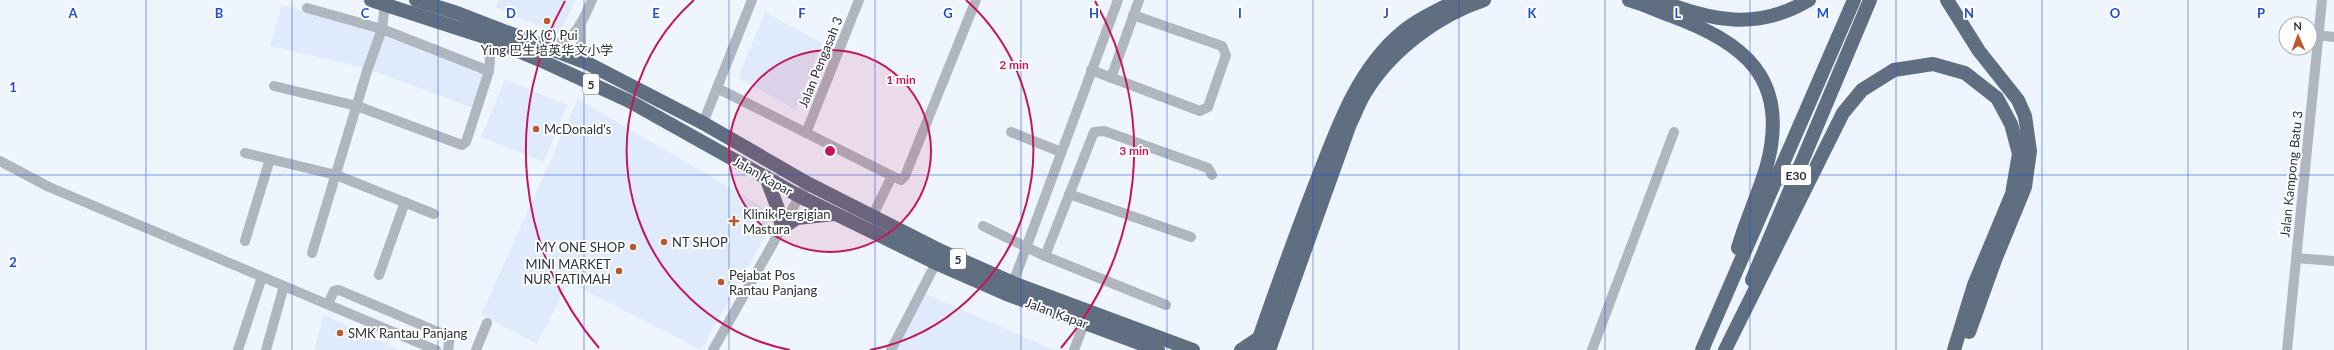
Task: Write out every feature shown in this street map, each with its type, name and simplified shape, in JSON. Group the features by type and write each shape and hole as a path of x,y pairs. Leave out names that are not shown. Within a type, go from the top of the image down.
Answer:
{"highway":[{"name":"Jalan Kapar","path":"370,0 485,37 629,101 799,196 936,264 1009,295 1084,324 1158,350"},
{"name":"Jalan Kapar","path":"416,0 457,13 587,63 703,123 806,183 872,217 1013,283 1193,350"},
{"path":"1265,346 1297,232 1341,120 1358,86 1400,34 1426,16 1458,0"},
{"path":"1265,346 1350,124 1365,92 1408,43 1432,26 1471,4 1484,0"},
{"path":"1629,0 1693,24 1739,50 1760,71 1769,92 1773,118 1772,140 1767,165 1740,241 1728,287"},
{"path":"1658,0 1719,19 1746,20 1771,17 1794,9 1808,0"},
{"name":"E30","path":"1702,350 1728,287 1765,208 1854,0"},
{"name":"E30","path":"1724,350 1870,0"},
{"path":"1947,0 1979,51 2018,100 2025,116 2030,151 2025,187 1992,267 1964,350"},
{"path":"1724,350 1843,113 1862,90 1894,70 1933,64 1965,73 1998,98 2012,124 2019,154 2012,194 1974,285 1954,350"},
{"path":"766,177 778,209 782,228 797,218 836,214"},
{"path":"1241,350 1265,346"}],"street":[{"path":"543,46 555,45 568,40 581,25 592,0"},
{"path":"703,123 752,0"},
{"name":"Jalan Pengasah 3","path":"806,133 859,0"},
{"path":"717,88 901,180 905,176 976,0"},
{"path":"1013,283 1118,0"},
{"path":"1111,78 1139,0"},
{"name":"Jalan Kampong Batu 3","path":"2318,35 2322,0"},
{"path":"312,253 382,29 385,4"},
{"path":"307,8 382,29 489,71"},
{"path":"1091,70 1200,111 1208,107 1226,55 1222,46 1133,15"},
{"path":"581,25 581,48 587,63"},
{"path":"2318,35 2334,37"},
{"path":"274,86 357,106 462,145 466,142 489,71 490,59 485,37"},
{"name":"Jalan Kampong Batu 3","path":"2287,350 2316,56"},
{"path":"1045,256 1094,132 1104,131 1208,168 1212,174"},
{"path":"1011,132 1061,152"},
{"path":"1592,350 1674,132"},
{"path":"245,153 336,175 434,214"},
{"path":"245,241 270,159"},
{"path":"0,161 49,187 436,350"},
{"path":"872,217 892,176"},
{"path":"713,350 806,183"},
{"path":"1069,194 1191,237"},
{"path":"379,275 404,202"},
{"path":"983,226 1045,256 1166,305"},
{"path":"2296,258 2334,261"},
{"path":"891,350 936,264"},
{"path":"238,350 262,277"},
{"path":"266,350 284,286"},
{"path":"328,304 334,291 339,290 450,337 448,350"},
{"path":"390,330 398,314"},
{"path":"476,350 487,323"},
{"path":"1074,350 1084,324"}],"shaded area":[{"name":"SJK (C) Pui Ying 巴生培英华文小学","path":"499,0 575,0 560,35 495,7"},
{"path":"282,5 378,31 485,73 473,108 365,68 270,46"},
{"path":"765,12 822,43 796,110 738,78"},
{"path":"505,79 567,105 544,162 481,137"},
{"path":"578,99 768,210 770,228 701,350 569,282 537,344 481,315"},
{"path":"924,293 1054,350 895,350"},
{"name":"SMK Rantau Panjang","path":"324,315 400,350 314,350"}],"place":[{"name":"SJK (C) Pui Ying 巴生培英华文小学","path":"547,21"},
{"name":"McDonald's","path":"536,129"},
{"name":"Klinik Pergigian Mastura","path":"734,221"},
{"name":"NT SHOP","path":"664,242"},
{"name":"MY ONE SHOP","path":"633,247"},
{"name":"MINI MARKET NUR FATIMAH","path":"619,271"},
{"name":"Pejabat Pos Rantau Panjang","path":"721,282"},
{"name":"SMK Rantau Panjang","path":"340,333"}]}
